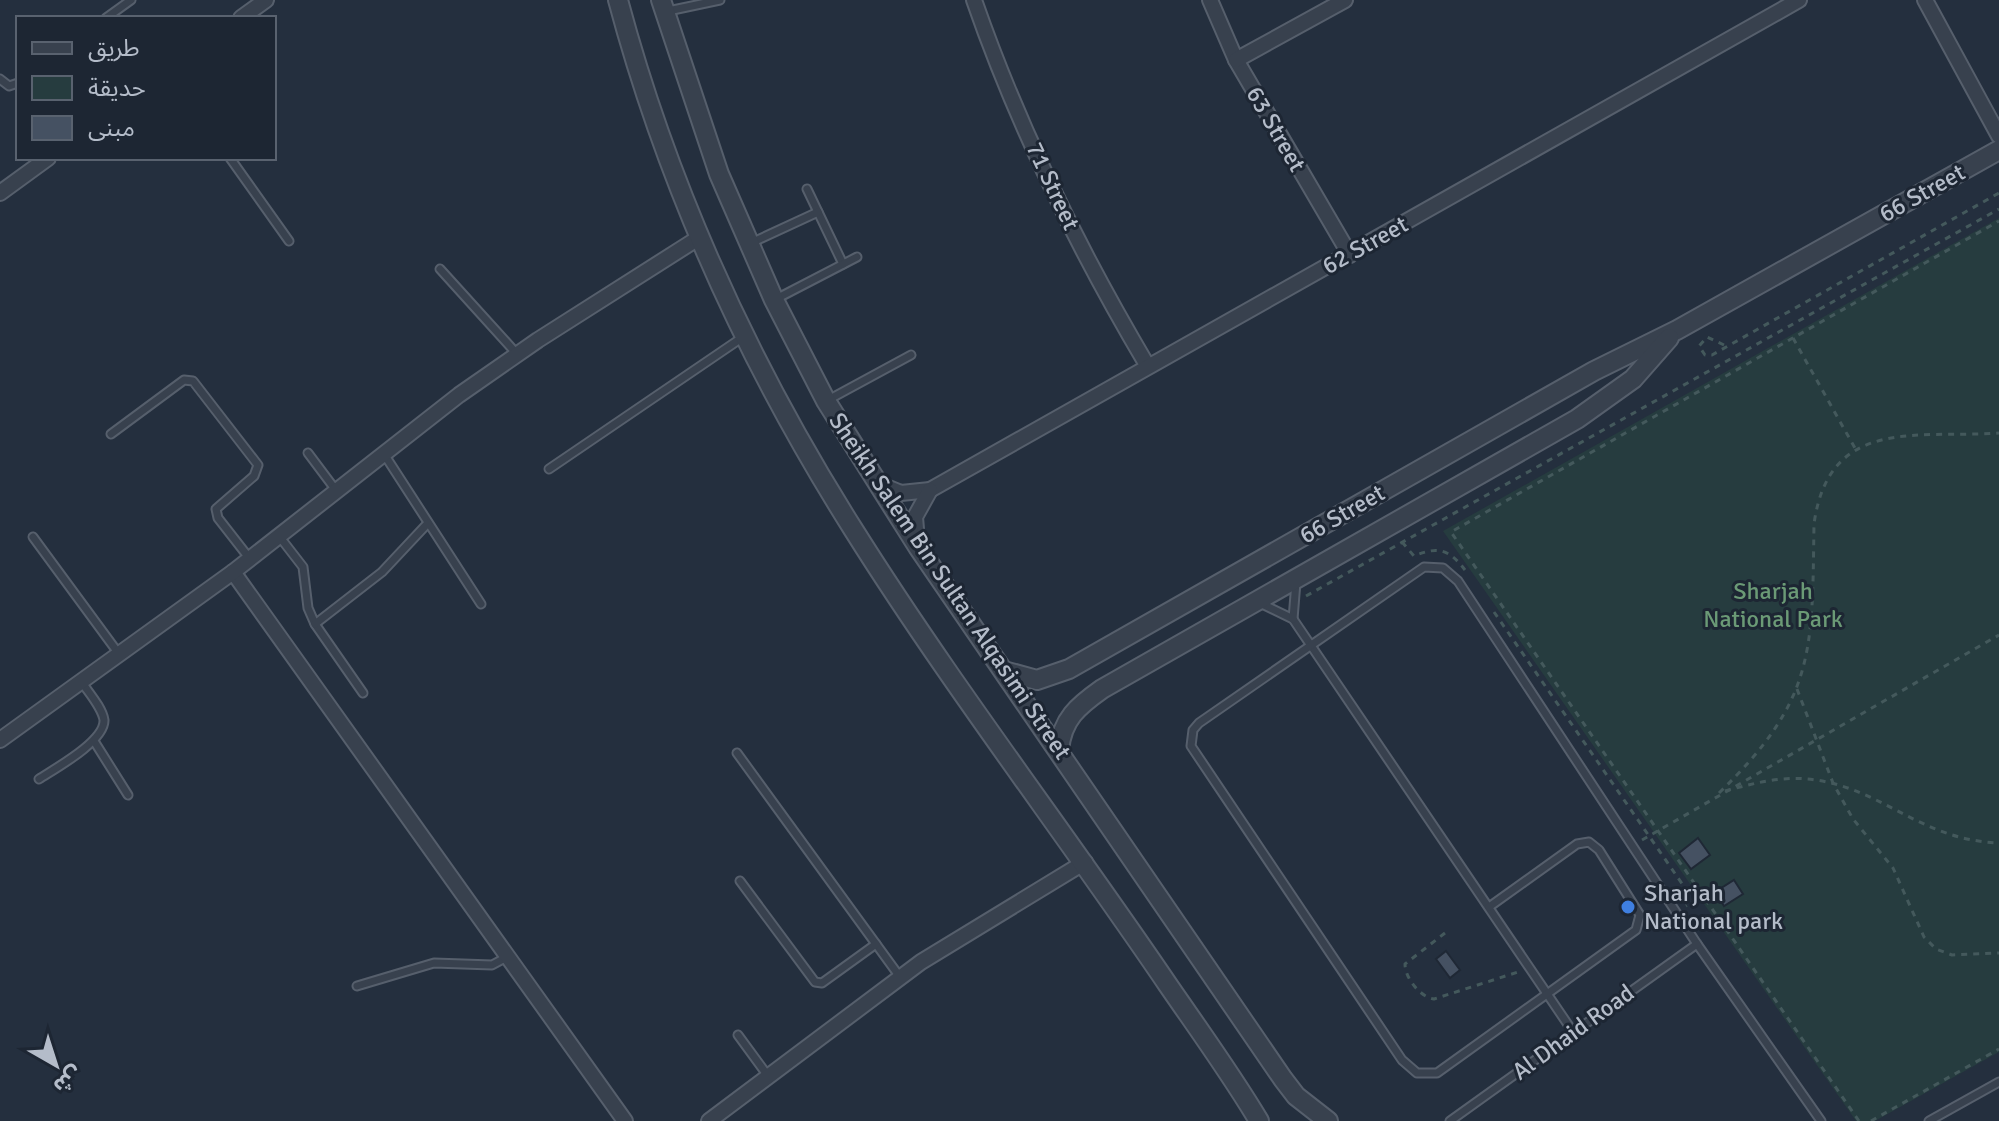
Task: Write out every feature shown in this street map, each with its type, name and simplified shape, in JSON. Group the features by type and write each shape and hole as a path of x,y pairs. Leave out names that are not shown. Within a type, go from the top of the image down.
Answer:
{"street":[{"path":"244,16 266,0"},
{"name":"Sheikh Salem Bin Sultan Alqasimi Street","path":"618,0 645,93 700,237 745,336 811,461 855,532 1085,862 1259,1121"},
{"name":"71 Street","path":"974,0 1047,175 1108,299 1147,365"},
{"name":"63 Street","path":"1210,0 1236,60 1350,255"},
{"path":"1236,60 1345,0"},
{"name":"62 Street","path":"930,490 1799,0"},
{"path":"1925,0 1999,136"},
{"name":"Sheikh Salem Bin Sultan Alqasimi Street","path":"662,6 694,107 748,244 826,401 918,547 1283,1079 1296,1096 1328,1121"},
{"name":"66 Street","path":"1004,671 1020,678 1054,676 1594,371 1677,330 1999,150"},
{"path":"0,193 45,160"},
{"path":"0,740 233,572 382,452 517,354 700,237"},
{"name":"66 Street","path":"1059,750 1064,724 1071,714 1102,689 1614,395 1677,330"},
{"path":"1594,371 1619,372 1623,382 1614,395"},
{"path":"874,481 901,493 930,490"},
{"path":"918,547 915,517 930,490"},
{"path":"233,572 625,1121"},
{"path":"1102,689 1095,689 1085,681 1085,667 1115,644"},
{"path":"709,1121 900,977 1085,862"}],"lane":[{"path":"114,0 120,8"},
{"path":"109,16 131,0"},
{"path":"662,6 720,0"},
{"path":"231,160 289,241"},
{"path":"807,189 843,264"},
{"path":"748,244 818,212"},
{"path":"774,300 857,257"},
{"path":"440,269 517,354"},
{"path":"549,469 745,336"},
{"path":"826,401 911,355"},
{"path":"111,434 184,380 193,381 258,465 254,476 216,509 218,518 250,559"},
{"path":"382,452 481,604"},
{"path":"308,453 335,489"},
{"path":"315,624 382,572 428,523"},
{"path":"278,535 301,563 308,608 315,624 363,693"},
{"path":"33,537 119,654"},
{"path":"1489,907 1583,842 1599,850 1638,907 1640,923 1636,930 1549,996 1437,1073 1417,1073 1408,1068 1393,1047 1191,746 1191,738 1199,723 1424,567 1443,568 1452,573 1697,944 1819,1119"},
{"path":"1293,619 1292,604 1298,577"},
{"path":"1254,602 1281,611 1293,619 1573,1032"},
{"path":"39,779 94,741 103,729 103,715 81,681"},
{"path":"94,741 128,795"},
{"path":"737,753 900,977"},
{"path":"740,881 815,982 822,983 876,944"},
{"name":"Al Dhaid Road","path":"1450,1121 1697,944"},
{"path":"357,986 434,963 492,965 507,957"},
{"path":"738,1035 770,1078"},
{"path":"1929,1121 1999,1082"}],"path":[{"path":"1724,345 1707,337 1699,346 1705,355 1724,345 1999,193"},
{"path":"1292,604 1999,209"},
{"path":"1859,1121 1451,532 1999,221"},
{"path":"1792,337 1856,450"},
{"path":"1719,793 1765,744 1797,689 1812,634 1816,507 1831,475 1856,450 1899,434 1999,433"},
{"path":"1402,542 1414,556 1434,549 1449,552 1468,576"},
{"path":"1486,601 1694,901 1677,913"},
{"path":"1632,845 1999,635"},
{"path":"1797,689 1833,783 1853,819 1893,868 1919,930 1929,944 1952,955 1999,953"},
{"path":"1719,793 1773,779 1833,783 1925,828 1951,837 1999,843"},
{"path":"1445,933 1405,964 1405,971 1429,999 1513,976 1528,965"},
{"path":"1871,1121 1999,1049"}],"green space":[{"name":"Sharjah National Park","path":"1999,218 1999,1052 1875,1121 1856,1121 1443,531"}],"building":[{"path":"1698,838 1710,855 1691,869 1679,853"},
{"path":"1734,880 1743,894 1724,906 1715,892"},
{"path":"1446,951 1460,970 1450,978 1436,959"}],"place":[{"name":"Sharjah National park","path":"1628,907"}]}
